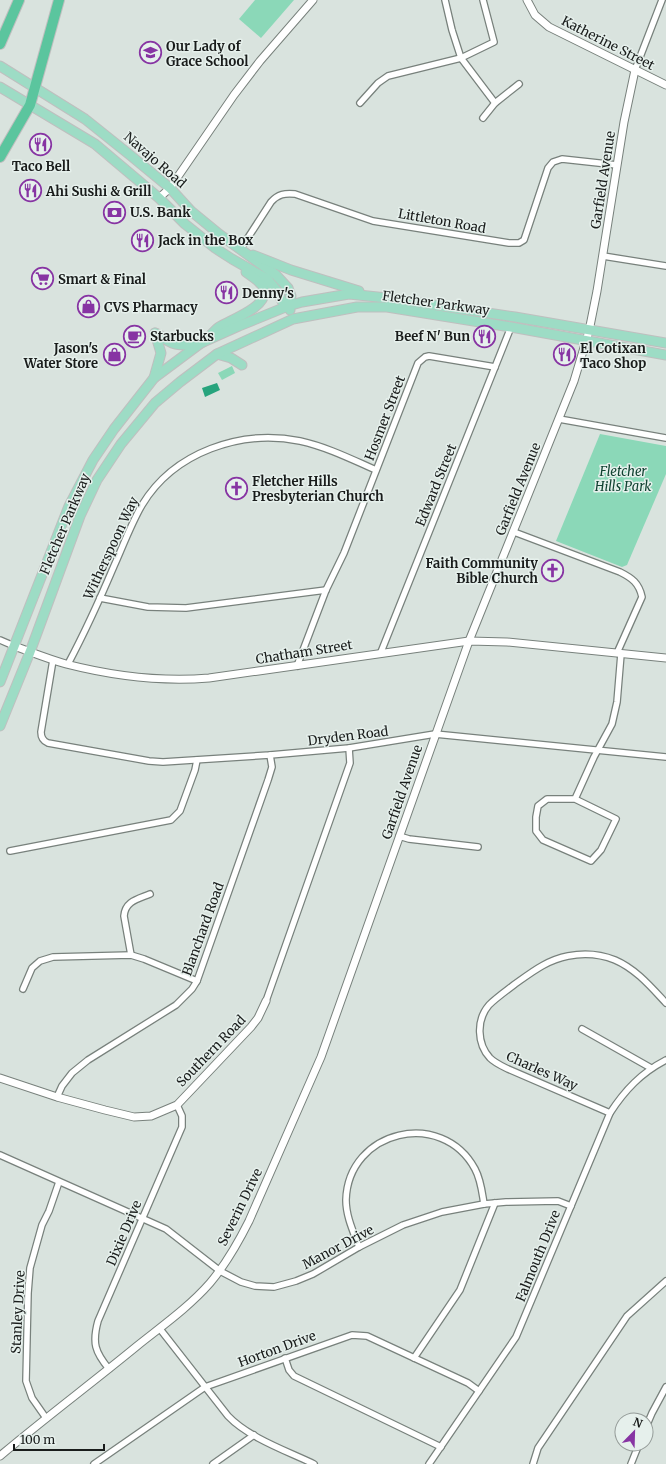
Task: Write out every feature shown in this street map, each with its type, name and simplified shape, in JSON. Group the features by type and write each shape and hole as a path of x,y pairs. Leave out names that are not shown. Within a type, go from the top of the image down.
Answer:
{"highway":[{"path":"0,44 18,0"},
{"path":"8,26 22,0"},
{"path":"0,157 30,105 59,0"}],"main road":[{"name":"Navajo Road","path":"0,66 85,119 170,188 191,211 219,234 276,275 288,288 292,296 288,306"},
{"name":"Navajo Road","path":"0,87 94,144 159,198 185,224 215,248 267,279 278,292 282,301 288,306 293,319"},
{"path":"240,250 291,270 350,289 387,298"},
{"path":"154,378 161,353 160,345 155,337 155,333 172,344 201,344 219,327 247,313 264,297 264,288 261,284 232,259"},
{"name":"Fletcher Parkway","path":"0,682 69,506 93,460 114,429 154,378 201,344 239,326 288,306 302,302 349,294 387,298 537,321 666,343"},
{"name":"Fletcher Parkway","path":"0,726 30,652 77,524 97,480 121,444 155,403 217,354 293,319 357,307 387,307 511,327 586,342 666,355"},
{"path":"511,327 517,321 535,324 537,321"},
{"path":"217,354 231,358 242,366"}],"street":[{"path":"159,198 170,188 234,95 313,0"},
{"path":"445,0 452,30 461,58 495,103"},
{"path":"360,103 378,83 388,76 461,58 494,42 483,0"},
{"name":"Katherine Street","path":"527,0 536,15 549,27 666,85"},
{"name":"Garfield Avenue","path":"351,974 469,641 574,381 589,331 598,291 617,166 635,70 662,0"},
{"path":"483,118 495,103 519,84"},
{"name":"Littleton Road","path":"240,250 271,202 275,198 286,193 300,196 373,221 509,244 519,243 524,240 548,168 553,162 562,159 617,166"},
{"path":"603,256 666,266"},
{"name":"Edward Street","path":"382,652 511,327"},
{"name":"Hosmer Street","path":"297,666 326,590 344,553 418,363 425,357 429,356 495,367"},
{"path":"559,419 666,438"},
{"name":"Witherspoon Way","path":"68,664 100,598 134,522 148,496 162,480 178,467 205,451 236,441 258,438 280,438 301,441 320,447 376,470"},
{"path":"514,532 631,577 640,588 642,596 619,653 614,717 576,799"},
{"path":"100,598 148,607 186,608 326,590"},
{"name":"Chatham Street","path":"0,640 30,652 68,664 138,678 181,680 209,678 297,666 382,652 469,641 507,642 666,658"},
{"name":"Dryden Road","path":"53,660 41,732 43,740 48,743 134,759 149,761 196,760 270,755 349,748 435,734 666,756"},
{"name":"Southern Road","path":"0,1078 56,1097 134,1117 151,1116 177,1104 258,1018 266,1001 350,763 349,748"},
{"name":"Blanchard Road","path":"56,1097 72,1073 88,1060 176,1005 192,989 197,981 268,780 272,767 270,755"},
{"path":"10,851 172,820 180,811 195,770 196,760"},
{"path":"547,799 576,799 616,819 601,850 591,861 543,840 536,831 538,806 547,799"},
{"path":"399,836 409,839 478,847"},
{"path":"131,955 124,916 125,910 132,901 150,894"},
{"name":"Charles Way","path":"610,1113 494,1062 486,1052 481,1041 480,1029 483,1014 489,1005 535,969 549,961 581,954 604,957 627,966 639,975 666,1003"},
{"path":"23,989 32,968 40,961 48,957 131,955 197,981"},
{"name":"Severin Drive","path":"0,1456 176,1316 209,1284 220,1271 235,1248 249,1221 321,1057 351,974"},
{"path":"582,1029 650,1068"},
{"name":"Falmouth Drive","path":"429,1464 516,1337 610,1113 618,1101 638,1078 650,1068 666,1060"},
{"name":"Dixie Drive","path":"109,1369 100,1359 94,1345 94,1333 182,1127 182,1116 177,1104"},
{"path":"359,1247 350,1223 347,1208 347,1193 350,1178 366,1153 391,1137 406,1133 426,1134 444,1139 457,1147 468,1158 476,1171 481,1185 484,1204"},
{"name":"Manor Drive","path":"0,1155 166,1229 220,1271 241,1282 255,1286 274,1287 296,1281 313,1274 359,1247 403,1225 442,1212 495,1203 558,1201 570,1206"},
{"name":"Stanley Drive","path":"46,1418 32,1398 26,1381 28,1292 30,1268 42,1225 49,1211 59,1182"},
{"path":"414,1358 460,1290 495,1203"},
{"path":"533,1464 538,1448 627,1316 666,1281"},
{"path":"160,1329 233,1421 244,1430 314,1464"},
{"name":"Horton Drive","path":"94,1464 205,1387 357,1334 367,1336 468,1383 479,1391"},
{"path":"285,1358 289,1370 294,1376 441,1446"},
{"path":"653,1412 666,1387"},
{"path":"213,1464 254,1435"},
{"path":"631,1464 636,1452"}],"green space":[{"path":"255,0 294,0 261,38 239,19"},
{"path":"232,366 235,373 222,380 218,373"},
{"name":"Fletcher Hills Park","path":"600,434 666,446 666,474 627,565 622,567 556,541"}],"shaded area":[{"path":"217,383 220,390 205,397 202,388"}],"place":[{"name":"Our Lady of Grace School","path":"151,53"},
{"name":"Taco Bell","path":"41,144"},
{"name":"Ahi Sushi & Grill","path":"31,191"},
{"name":"U.S. Bank","path":"114,212"},
{"name":"Jack in the Box","path":"142,240"},
{"name":"Smart & Final","path":"42,279"},
{"name":"Denny's","path":"227,293"},
{"name":"CVS Pharmacy","path":"89,307"},
{"name":"Starbucks","path":"134,336"},
{"name":"Beef N' Bun","path":"485,336"},
{"name":"Jason's Water Store","path":"114,355"},
{"name":"El Cotixan Taco Shop","path":"565,355"},
{"name":"Fletcher Hills Presbyterian Church","path":"236,488"},
{"name":"Faith Community Bible Church","path":"553,570"}]}
